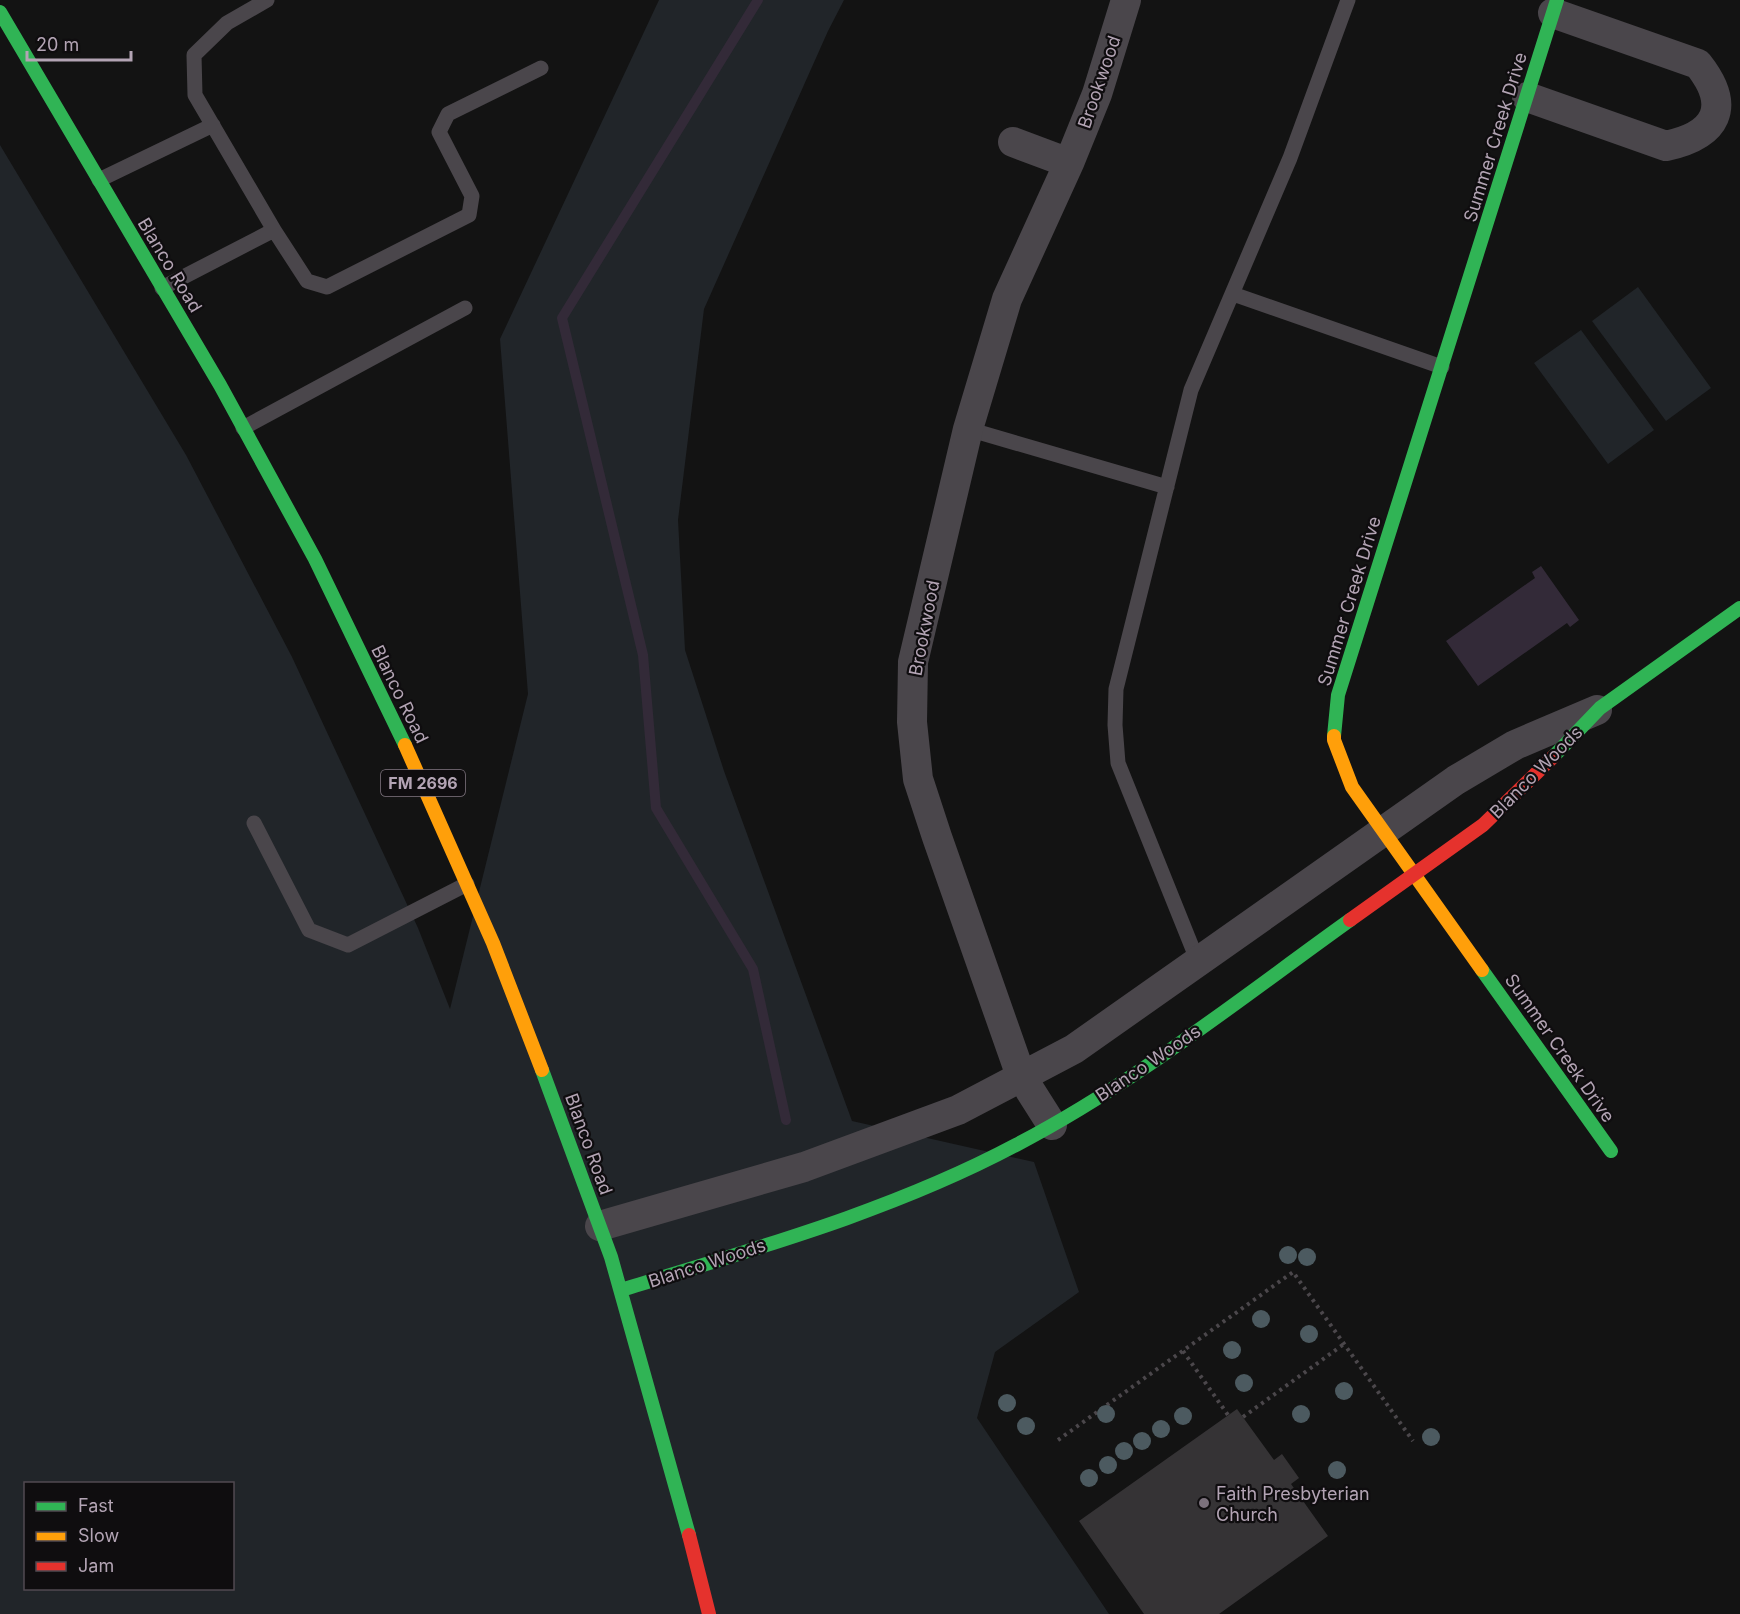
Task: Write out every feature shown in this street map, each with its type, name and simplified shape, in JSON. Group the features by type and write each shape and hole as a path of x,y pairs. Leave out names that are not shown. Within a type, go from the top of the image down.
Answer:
{"street":[{"name":"Brookwood","path":"1052,1125 1022,1076 940,848 918,779 912,722 913,662 968,429 1007,299 1069,164 1097,94 1126,0"},
{"path":"1527,97 1666,146 1685,142 1701,133 1715,116 1716,96 1711,81 1698,64 1555,7"},
{"name":"Summer Creek Drive","path":"1555,7 1338,695 1335,740 1352,787 1611,1151"},
{"name":"Blanco Road","path":"0,12 243,428 315,559 422,781 493,943 570,1141 600,1226 621,1290 686,1519 709,1614"},
{"path":"1012,142 1069,164"},
{"name":"Blanco Woods","path":"621,1290 899,1199 983,1162 1130,1079 1483,825 1533,778 1600,708 1740,608"},
{"name":"Blanco Woods","path":"600,1226 804,1167 958,1110 1074,1049 1456,780 1515,745 1600,708"}],"lane":[{"path":"267,0 227,23 194,55 195,95 274,230 307,281 327,286 469,215 472,196 440,132 447,114 540,68"},
{"path":"1198,962 1118,764 1115,725 1116,689 1191,390 1290,159 1348,0"},
{"path":"99,180 213,125"},
{"path":"162,288 274,230"},
{"path":"1233,294 1442,367"},
{"path":"243,428 465,308"},
{"path":"968,429 1167,487"},
{"path":"254,823 309,930 348,945 467,884"}],"path":[{"path":"1058,1440 1293,1272 1413,1441"},
{"path":"1243,1417 1344,1344"},
{"path":"1183,1351 1228,1415"}],"shaded area":[{"path":"659,0 844,0 704,309 678,520 685,650 724,771 852,1121 1034,1162 1079,1292 995,1352 977,1418 1109,1614 0,1614 0,145 186,455 292,657 418,928 450,1009 528,694 500,339"},
{"path":"1638,287 1711,388 1666,421 1592,321"},
{"path":"1581,330 1654,430 1608,464 1534,363"},
{"path":"1541,566 1579,620 1570,627 1567,623 1478,686 1446,641 1535,578 1532,572"}],"building":[{"name":"Faith Presbyterian Church","path":"1237,1409 1274,1460 1282,1454 1299,1478 1291,1484 1328,1536 1219,1614 1144,1614 1079,1521"}],"waterway":[{"path":"758,0 562,318 643,655 656,808 753,969 786,1120"}],"traffic: fast":[{"path":"1334,736 1338,695 1557,0"},
{"path":"0,12 220,385 315,559 405,745"},
{"path":"1554,756 1600,708 1740,608"},
{"path":"621,1290 772,1244 872,1209 921,1190 1016,1145 1060,1121 1145,1067 1350,920"},
{"path":"1482,970 1611,1151"},
{"path":"542,1070 611,1257 689,1535"}],"traffic: slow":[{"path":"1334,736 1352,787 1482,970"},
{"path":"405,745 493,943 542,1070"}],"traffic: jam":[{"path":"1350,920 1483,825 1554,756"},
{"path":"689,1535 709,1614"}],"place":[{"name":"Faith Presbyterian Church","path":"1204,1503"}]}
